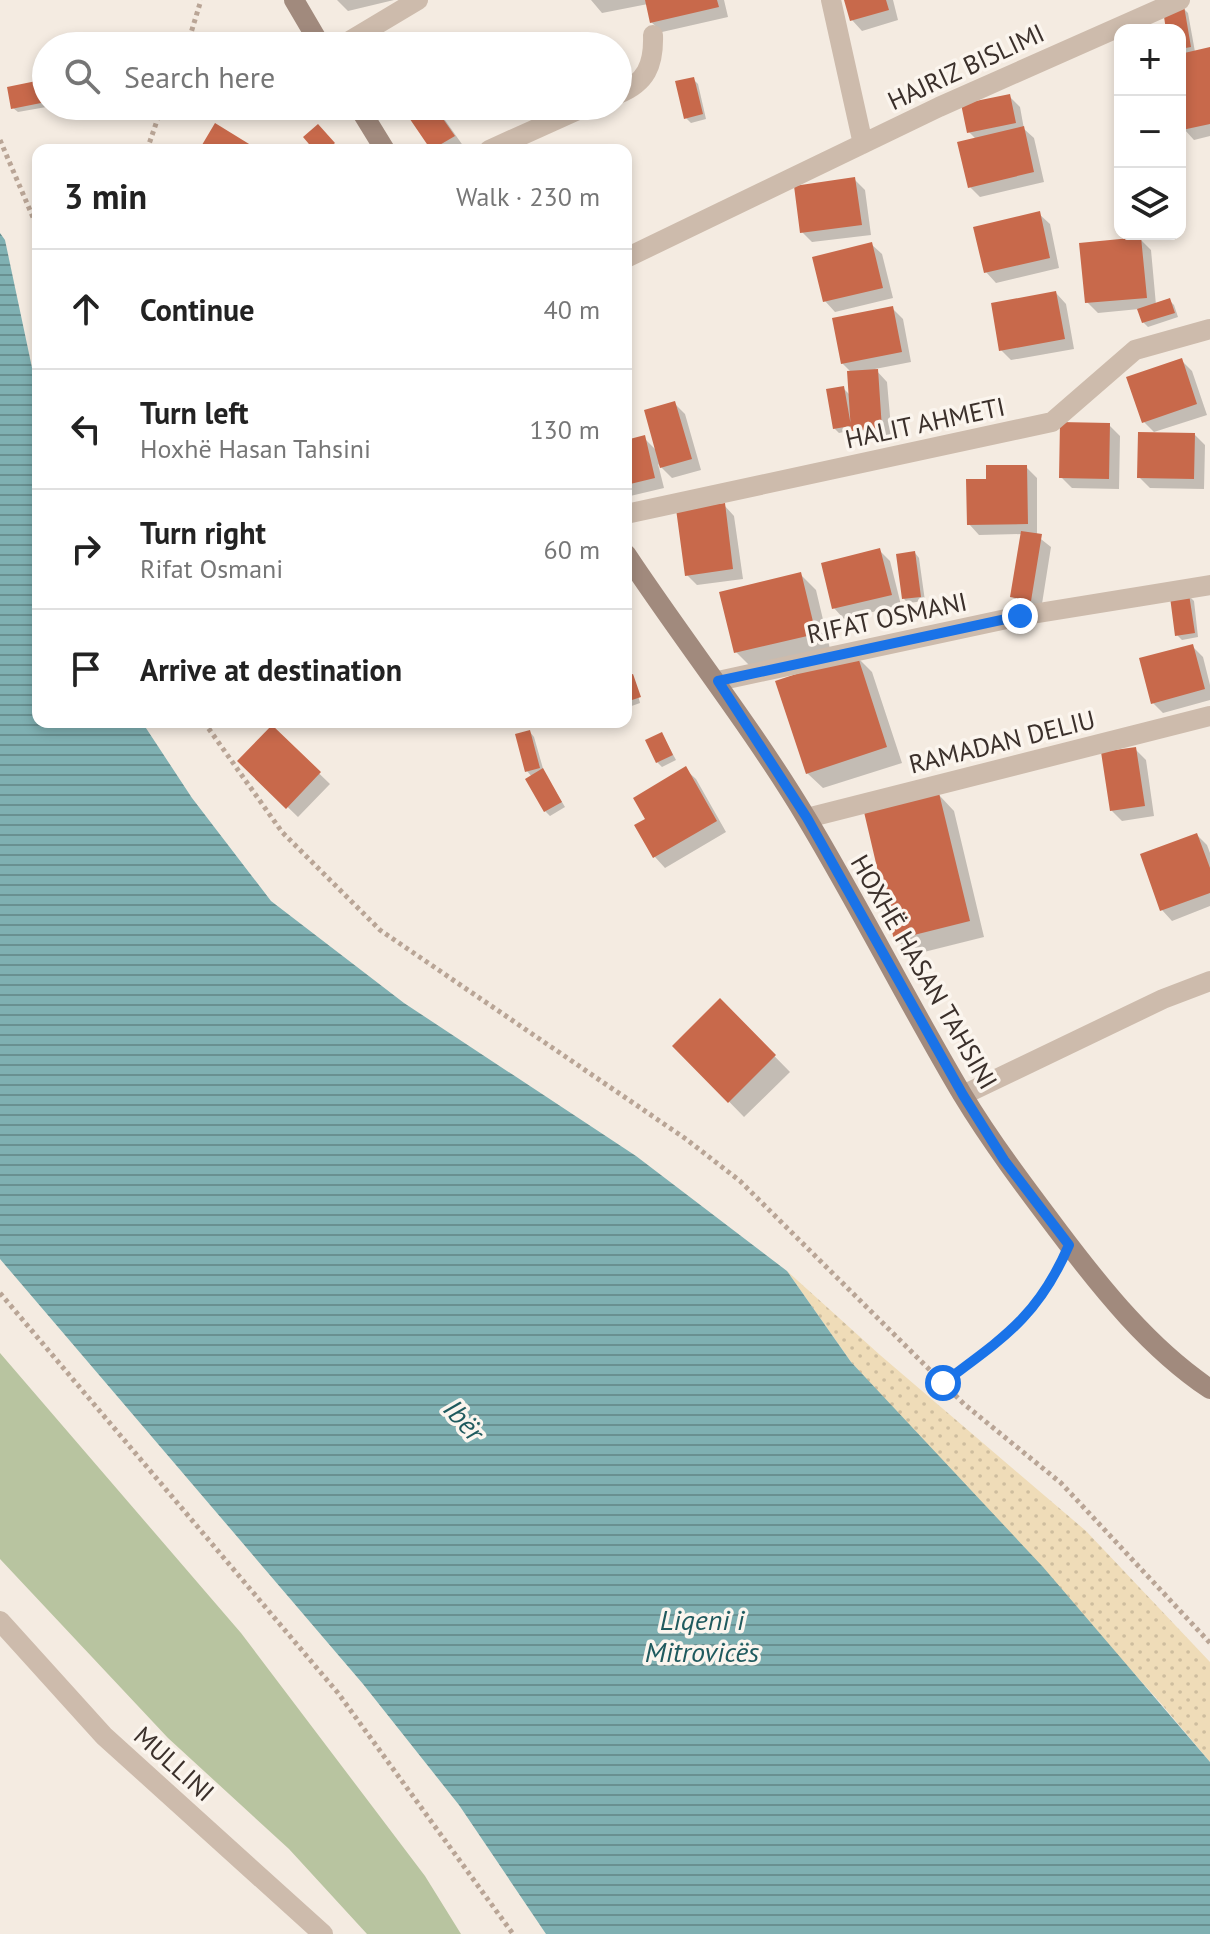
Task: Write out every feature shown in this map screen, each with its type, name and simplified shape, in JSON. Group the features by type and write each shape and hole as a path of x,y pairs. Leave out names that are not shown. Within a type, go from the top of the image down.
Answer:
{"street":[{"path":"294,0 313,32"},
{"path":"364,32 418,0"},
{"name":"HAJRIZ BISLIMI","path":"831,0 863,144"},
{"name":"HAJRIZ BISLIMI","path":"632,255 939,107 1180,0"},
{"path":"632,88 650,70 654,52 653,35"},
{"path":"367,120 381,144"},
{"path":"502,144 556,120"},
{"name":"HALIT AHMETI","path":"632,513 1052,422 1135,350 1210,329"},
{"name":"HOXHË HASAN TAHSINI","path":"632,563 670,620 718,681 807,818 963,1095 1004,1160 1098,1284 1185,1372 1210,1389"},
{"name":"RIFAT OSMANI","path":"718,681 1020,616 1210,585"},
{"name":"RAMADAN DELIU","path":"807,818 1210,716"},
{"path":"963,1095 1163,999 1210,981"},
{"name":"MULLINI","path":"0,1621 104,1736 323,1934"}],"path":[{"path":"191,32 201,0"},
{"path":"149,144 157,120"},
{"path":"0,140 32,215"},
{"path":"208,728 282,832 380,930 686,1139 740,1181 964,1404 1061,1483 1210,1643"},
{"path":"943,1383 1004,1338 1033,1309 1057,1274 1069,1245"},
{"path":"0,1293 338,1693 513,1934"}],"green space":[{"path":"0,1353 241,1633 425,1876 461,1934 367,1934 289,1849 168,1738 0,1559"}],"sand":[{"path":"787,1271 1086,1531 1210,1662 1210,1762 1159,1701 851,1362"}],"water":[{"name":"Liqeni i Mitrovicës","path":"0,233 5,240 32,368 32,728 146,728 192,798 271,901 404,1003 636,1156 787,1271 851,1362 1043,1567 1210,1762 1210,1934 546,1934 459,1805 363,1684 0,1259"}],"building":[{"path":"645,0 717,0 719,7 650,23"},
{"path":"844,0 886,0 889,10 850,21"},
{"path":"1184,6 1191,47 1186,48 1186,24 1165,24 1163,10"},
{"path":"1210,47 1210,124 1186,129 1186,96 1186,53"},
{"path":"694,77 703,114 684,119 675,81"},
{"path":"32,82 32,105 11,109 7,87"},
{"path":"1010,94 1016,123 967,133 961,104"},
{"path":"411,120 444,120 455,136 441,144 427,144"},
{"path":"215,123 249,144 203,144"},
{"path":"318,124 335,143 309,144 303,137"},
{"path":"1024,126 1034,172 968,188 957,142"},
{"path":"855,177 862,225 800,233 794,186"},
{"path":"1040,211 1050,258 984,273 973,227"},
{"path":"1141,240 1147,298 1085,303 1079,243"},
{"path":"872,242 883,288 823,302 812,257"},
{"path":"1056,291 1065,339 999,351 991,303"},
{"path":"1170,298 1175,313 1142,323 1137,309"},
{"path":"893,306 902,352 841,364 832,318"},
{"path":"1182,358 1197,404 1142,423 1126,377"},
{"path":"878,369 882,429 851,431 847,371"},
{"path":"844,386 851,426 833,429 826,389"},
{"path":"675,401 692,459 660,468 644,410"},
{"path":"1060,422 1110,423 1109,479 1059,478"},
{"path":"1138,432 1195,433 1194,479 1137,478"},
{"path":"645,435 655,478 632,484 632,438"},
{"path":"986,465 1027,465 1028,524 967,525 966,479 986,479"},
{"path":"725,503 733,569 685,576 676,509"},
{"path":"1021,531 1042,534 1031,601 1010,597"},
{"path":"880,548 892,595 832,609 821,563"},
{"path":"915,551 921,597 902,599 896,554"},
{"path":"801,572 816,634 734,653 719,592"},
{"path":"1189,594 1195,633 1175,636 1170,597"},
{"path":"1193,644 1205,689 1151,704 1139,658"},
{"path":"857,654 887,747 806,774 775,681"},
{"path":"632,674 641,697 632,700"},
{"path":"269,728 275,728 321,772 286,809 237,761"},
{"path":"530,730 540,768 525,772 515,734"},
{"path":"662,732 673,755 656,763 645,740"},
{"path":"1136,747 1145,806 1110,811 1101,752"},
{"path":"686,766 717,821 653,858 634,825 645,819 633,798"},
{"path":"543,768 562,802 544,812 525,779"},
{"path":"939,793 970,921 894,940 864,812"},
{"path":"1197,833 1210,868 1210,893 1160,911 1140,854"},
{"path":"720,998 776,1055 728,1103 672,1046"}],"route":[{"path":"943,1383 1004,1338 1033,1309 1057,1274 1069,1245 1004,1160 963,1095 807,818 718,681 1020,616"}],"water label":[{"name":"Ibër","path":"464,1420"}]}
